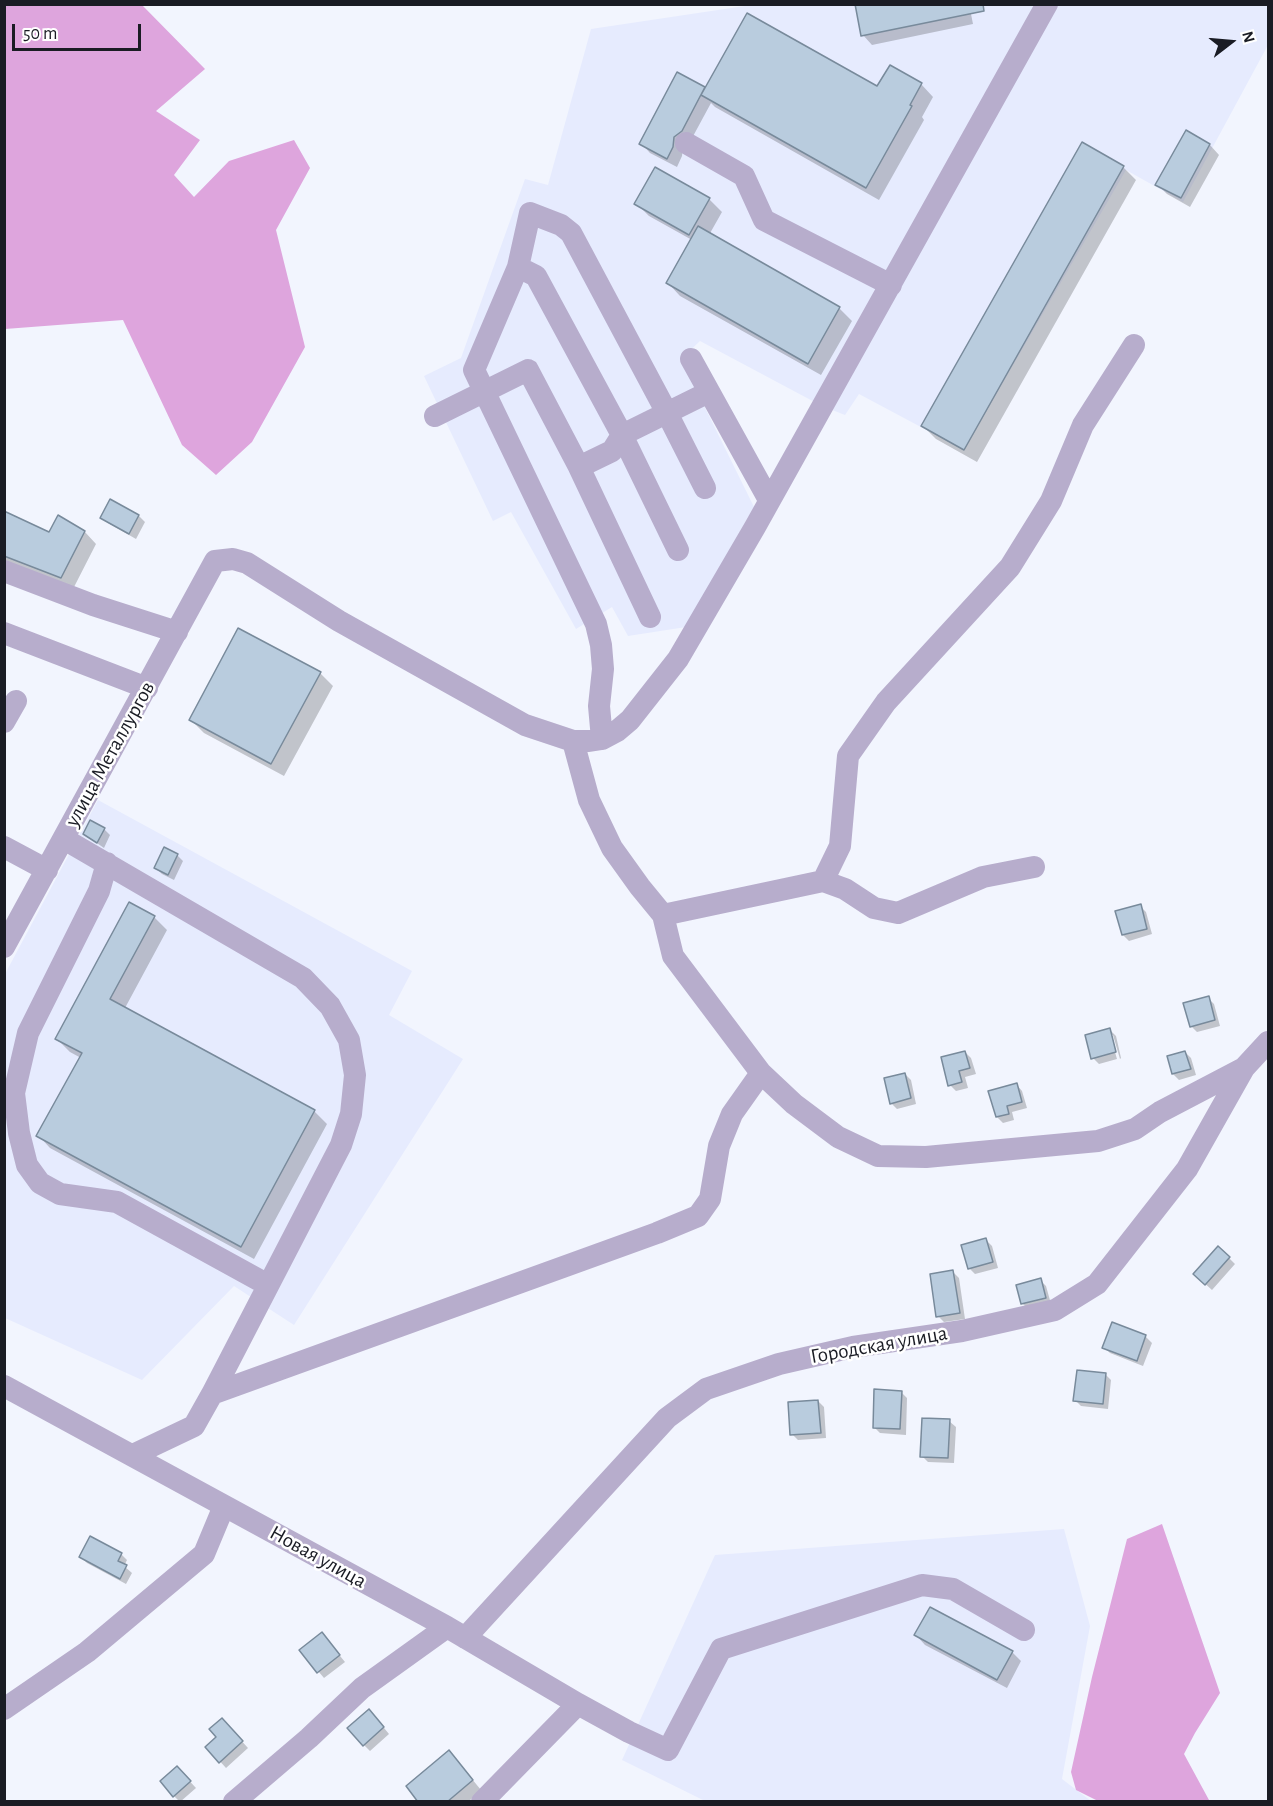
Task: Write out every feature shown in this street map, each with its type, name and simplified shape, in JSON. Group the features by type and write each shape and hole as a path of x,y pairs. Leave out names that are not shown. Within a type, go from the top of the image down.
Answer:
{"street":[{"path":"1047,4 891,285 678,659 630,720 617,731 602,739 573,741 589,800 612,848 663,915 673,956 761,1073 794,1104 838,1137 878,1156 926,1157 1098,1141 1135,1129 1160,1112 1244,1068"},
{"path":"686,143 744,176 764,220 891,285"},
{"path":"602,739 600,706 603,669 596,624 474,370 518,267 530,213 561,225 571,233 705,488"},
{"path":"518,267 536,276 622,435 678,550"},
{"path":"823,880 840,846 848,756 886,702 1010,567 1051,501 1083,425 1134,345"},
{"path":"691,359 769,500"},
{"path":"435,416 528,370 579,467 650,617"},
{"path":"579,467 612,451 622,435 710,392"},
{"name":"улица Металлургов","path":"4,947 215,561 233,558 247,563 339,621 525,725 573,741"},
{"path":"4,571 93,605 177,632"},
{"path":"4,633 147,688"},
{"path":"4,722 16,701"},
{"path":"64,839 303,978 330,1006 350,1040 355,1075 351,1114 341,1145 213,1394 194,1426 133,1455"},
{"path":"4,847 46,870"},
{"path":"106,863 99,891 28,1033 14,1093 19,1133 27,1165 40,1183 60,1194 117,1202 268,1285"},
{"path":"663,915 823,880 845,889 874,908 898,913 983,877 1034,867"},
{"name":"Городская улица","path":"234,1802 309,1738 362,1688 456,1632 668,1418 706,1389 778,1364 853,1347 962,1331 1055,1310 1097,1284 1188,1169 1244,1068 1269,1042"},
{"path":"213,1394 657,1233 698,1216 710,1199 719,1146 732,1114 761,1073"},
{"name":"Новая улица","path":"4,1386 456,1632 629,1732 668,1750 721,1649 922,1585 953,1588 1024,1630"},
{"path":"4,1709 87,1653 204,1554 224,1506"},
{"path":"482,1802 578,1704"}],"shaded area":[{"path":"5,4 142,5 205,69 156,111 200,140 174,175 194,197 229,161 294,140 310,168 276,230 305,347 252,442 216,475 182,445 123,320 5,329"},
{"path":"758,4 1268,5 1268,45 1183,202 1126,170 964,450 859,394 845,415 822,406 700,341 681,359 754,507 686,627 628,636 612,607 576,629 511,512 493,521 424,376 461,358 525,179 548,185 591,29"},
{"path":"98,800 412,971 389,1015 463,1059 294,1325 234,1286 142,1380 5,1318 5,974"},
{"path":"1162,1524 1220,1693 1184,1754 1209,1800 1219,1801 1098,1801 1076,1790 1071,1772 1092,1677 1127,1539"},
{"path":"1064,1529 1090,1626 1062,1779 1091,1801 705,1801 622,1760 715,1555"}],"building":[{"path":"855,4 983,4 984,11 861,36"},
{"path":"747,13 877,86 890,65 922,83 910,105 912,106 866,188 701,95"},
{"path":"677,72 705,87 682,131 674,137 673,147 667,159 639,144"},
{"path":"1186,130 1210,144 1181,198 1155,185"},
{"path":"1082,142 1124,166 964,450 921,426"},
{"path":"655,167 710,198 689,235 634,204"},
{"path":"698,226 840,307 808,364 666,283"},
{"path":"110,499 139,515 129,534 100,518"},
{"path":"4,511 49,532 58,515 85,531 61,578 4,556"},
{"path":"238,628 321,672 271,764 189,720"},
{"path":"90,820 105,828 97,843 83,834"},
{"path":"164,847 178,854 168,875 154,868"},
{"path":"129,902 155,916 110,999 315,1110 241,1247 36,1136 82,1053 55,1039"},
{"path":"1141,904 1147,929 1122,935 1115,911"},
{"path":"1209,996 1215,1020 1190,1027 1183,1003"},
{"path":"1110,1028 1116,1052 1091,1059 1085,1035"},
{"path":"965,1051 970,1068 959,1071 962,1082 948,1086 941,1057"},
{"path":"1185,1051 1191,1069 1172,1074 1167,1056"},
{"path":"905,1073 911,1098 890,1104 884,1078"},
{"path":"1017,1083 1022,1102 1007,1106 1009,1114 996,1117 988,1091"},
{"path":"986,1238 993,1262 968,1269 961,1245"},
{"path":"1218,1246 1230,1257 1205,1285 1193,1274"},
{"path":"953,1270 960,1313 936,1317 930,1274"},
{"path":"1041,1278 1046,1298 1021,1304 1016,1285"},
{"path":"1112,1322 1146,1335 1137,1361 1102,1348"},
{"path":"1077,1370 1106,1373 1103,1404 1073,1401"},
{"path":"874,1389 902,1391 900,1429 873,1428"},
{"path":"818,1400 821,1433 790,1435 788,1402"},
{"path":"922,1418 950,1419 948,1458 920,1457"},
{"path":"90,1536 122,1553 118,1561 127,1565 120,1579 79,1557"},
{"path":"930,1607 1013,1651 997,1680 914,1635"},
{"path":"322,1632 340,1655 317,1673 299,1650"},
{"path":"369,1709 384,1727 363,1746 347,1728"},
{"path":"222,1718 243,1741 219,1763 205,1747 216,1737 209,1729"},
{"path":"449,1750 473,1780 447,1802 418,1802 406,1786"},
{"path":"177,1766 191,1781 173,1797 160,1781"}]}
